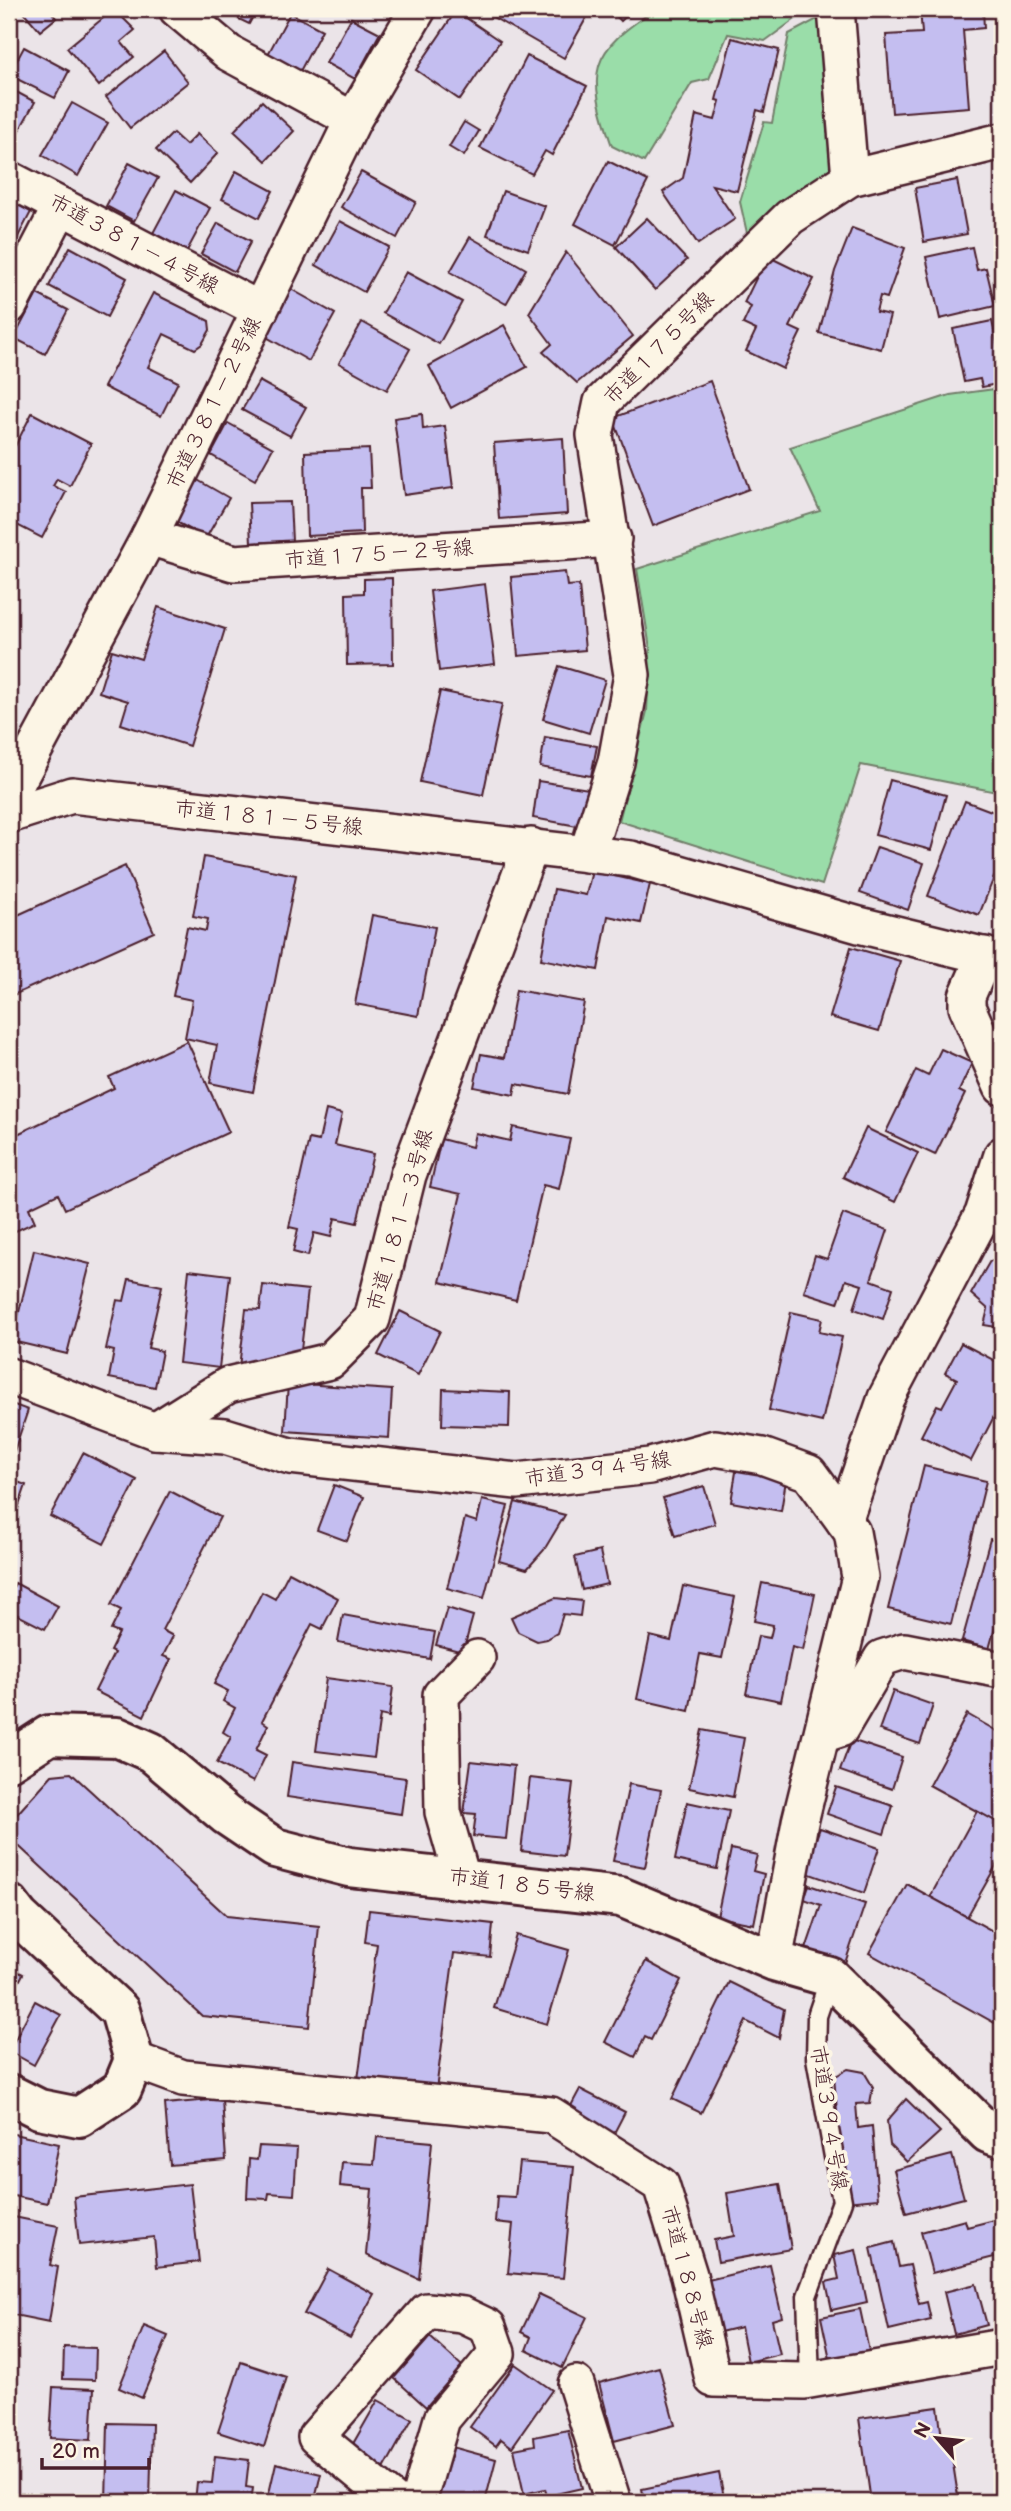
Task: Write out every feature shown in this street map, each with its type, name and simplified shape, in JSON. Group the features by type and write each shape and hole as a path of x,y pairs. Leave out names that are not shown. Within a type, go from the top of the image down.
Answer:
{"street":[{"path":"177,9 229,53 353,120"},
{"name":"市道３８１－２号線","path":"9,797 149,537 353,120 418,9"},
{"path":"836,9 850,178"},
{"name":"市道１７５号線","path":"587,854 616,762 632,674 613,539 594,435 602,402 790,218 850,178 1002,141"},
{"name":"市道３８１－４号線","path":"9,179 260,310"},
{"path":"9,306 61,206"},
{"name":"市道１７５－２号線","path":"149,537 233,563 613,539"},
{"name":"市道１８１－５号線","path":"9,815 72,795 631,859 859,925 993,958"},
{"name":"市道１８１－３号線","path":"155,1431 228,1385 330,1361 372,1319 408,1175 531,846"},
{"path":"993,958 967,996 967,1007 1002,1087"},
{"path":"844,1521 886,1398 983,1214 1002,1155"},
{"name":"市道３９４号線","path":"9,1376 155,1431 225,1436 290,1456 517,1481 650,1466 715,1448 762,1457 809,1473 852,1532 860,1577 800,1822 774,1961"},
{"path":"822,1735 840,1729 882,1658 904,1651 1002,1670"},
{"path":"462,1878 443,1812 442,1695 477,1658"},
{"name":"市道１８５号線","path":"9,1761 50,1735 117,1737 152,1752 226,1815 275,1848 349,1867 621,1897 774,1961 831,1977 988,2133 1002,2138"},
{"path":"9,1903 19,1917 120,2011 134,2060 122,2089 79,2117 38,2109 9,2094"},
{"name":"市道１８８号線","path":"134,2060 183,2078 551,2115 661,2185 690,2275 713,2379 810,2380 1002,2347"},
{"path":"395,2502 316,2437 427,2311 463,2315 488,2327 496,2353 442,2419 418,2502"},
{"path":"576,2384 614,2502"}],"lane":[{"name":"市道３９４号線","path":"810,2380 807,2296 842,2201 816,2058 817,2016 831,1977"}],"green space":[{"path":"656,9 809,9 765,41 728,34 709,79 692,83 644,162 612,146 598,99 597,81 599,66 606,51 617,38"},
{"path":"821,17 833,166 747,233 740,202 764,122 772,123 789,34"},
{"path":"1002,388 1002,793 861,765 822,885 619,821 647,711 650,648 637,569 820,511 790,447 950,395"}],"building":[{"path":"21,9 49,9 56,18 40,31"},
{"path":"114,9 135,30 121,42 134,57 99,86 67,48"},
{"path":"218,9 257,9 249,24"},
{"path":"495,9 578,9 588,15 564,58 491,16"},
{"path":"610,9 634,9 621,21"},
{"path":"920,9 983,9 984,28 963,30 969,107 892,113 886,35 922,33"},
{"path":"456,11 500,41 460,100 416,70"},
{"path":"290,13 322,30 299,73 267,56"},
{"path":"351,18 380,33 355,79 326,63"},
{"path":"732,38 779,50 764,112 757,110 737,191 712,185 735,219 698,244 663,192 683,178 696,115 715,120 720,101 716,100"},
{"path":"24,47 69,71 55,98 9,75"},
{"path":"164,51 188,82 130,128 106,97"},
{"path":"527,56 587,86 552,155 545,151 532,174 480,148"},
{"path":"9,88 35,102 15,138 9,135"},
{"path":"262,101 294,131 266,161 234,131"},
{"path":"72,103 108,123 78,176 42,155"},
{"path":"464,122 479,131 464,156 449,147"},
{"path":"173,133 186,145 197,134 218,153 190,183 156,150"},
{"path":"608,161 648,181 615,245 575,224"},
{"path":"129,163 158,178 134,221 106,206"},
{"path":"236,171 273,191 259,218 222,199"},
{"path":"361,172 416,202 397,238 341,207"},
{"path":"957,180 967,234 924,242 915,188"},
{"path":"176,190 210,208 187,251 153,233"},
{"path":"503,191 545,206 528,250 487,235"},
{"path":"9,200 31,212 9,254"},
{"path":"647,218 687,260 655,290 616,247"},
{"path":"340,221 389,247 364,292 316,265"},
{"path":"218,223 251,241 235,272 201,254"},
{"path":"852,228 905,248 887,298 880,296 876,312 890,315 881,349 819,333 835,271"},
{"path":"470,237 526,269 506,304 450,272"},
{"path":"70,247 127,278 107,317 49,286"},
{"path":"972,247 977,270 986,268 995,306 940,319 926,257"},
{"path":"566,252 633,336 577,383 543,352 552,344 529,313"},
{"path":"767,256 814,279 790,327 801,332 783,369 746,351 756,330 743,324 751,307 744,303"},
{"path":"406,272 462,302 439,344 383,313"},
{"path":"289,288 335,314 309,361 263,335"},
{"path":"153,293 209,321 210,330 202,344 195,349 164,334 148,367 178,382 161,416 104,387"},
{"path":"37,294 68,310 45,354 14,338"},
{"path":"992,321 1002,367 1002,383 982,387 980,379 964,382 953,329"},
{"path":"362,322 410,349 387,390 339,363"},
{"path":"504,325 527,367 451,408 429,366"},
{"path":"259,381 306,407 290,436 242,410"},
{"path":"710,381 749,489 653,526 613,418"},
{"path":"32,413 91,444 70,486 57,479 53,486 66,492 42,538 9,521 9,458"},
{"path":"422,414 423,429 445,426 453,488 404,495 394,418"},
{"path":"228,423 273,448 255,480 211,455"},
{"path":"563,438 567,514 499,519 494,443"},
{"path":"369,449 371,488 361,488 362,533 307,536 305,452"},
{"path":"194,478 229,498 206,538 171,519"},
{"path":"290,502 292,541 251,543 249,503"},
{"path":"565,572 567,586 579,585 585,650 518,656 511,577"},
{"path":"392,578 393,664 347,665 346,594 364,593 364,579"},
{"path":"485,584 495,664 439,671 430,591"},
{"path":"158,607 225,629 189,746 121,724 128,701 99,692 112,650 141,659"},
{"path":"559,666 605,680 589,733 543,719"},
{"path":"440,691 502,704 483,795 420,782"},
{"path":"545,737 597,746 591,776 540,767"},
{"path":"890,780 946,795 931,850 875,835"},
{"path":"538,781 589,789 583,827 533,818"},
{"path":"965,801 1002,815 1002,857 979,915 928,896"},
{"path":"877,847 924,863 908,910 860,893"},
{"path":"204,857 296,875 253,1092 210,1083 217,1045 185,1038 192,1000 173,996 187,927 206,931 208,919 193,916"},
{"path":"125,866 154,932 9,997 9,919"},
{"path":"592,871 650,884 641,923 608,916 598,970 541,959 554,889 586,895"},
{"path":"372,915 435,927 418,1016 355,1004"},
{"path":"851,947 900,961 879,1031 830,1017"},
{"path":"516,990 584,1002 568,1094 516,1084 514,1095 474,1087 481,1054 504,1058"},
{"path":"187,1041 229,1132 65,1209 58,1194 29,1208 35,1222 9,1234 9,1138 114,1088 109,1077"},
{"path":"941,1049 972,1063 959,1091 965,1094 935,1155 886,1132 916,1070 928,1076"},
{"path":"326,1110 342,1114 335,1145 373,1154 357,1223 335,1218 331,1237 314,1233 308,1256 293,1252 298,1229 289,1227 309,1139 319,1141"},
{"path":"513,1127 570,1139 559,1189 543,1185 516,1300 440,1282 461,1194 430,1187 441,1139 472,1147 475,1133 510,1141"},
{"path":"866,1128 918,1153 895,1202 843,1177"},
{"path":"843,1214 888,1230 871,1280 893,1288 883,1319 854,1309 862,1285 846,1280 838,1303 804,1292 815,1255 827,1259"},
{"path":"34,1250 90,1264 67,1354 12,1341"},
{"path":"990,1261 1002,1262 1002,1328 984,1325 988,1309 971,1294"},
{"path":"189,1270 230,1275 219,1368 179,1363"},
{"path":"129,1279 162,1286 148,1348 162,1351 155,1387 109,1378 114,1351 106,1349 117,1300 124,1301"},
{"path":"263,1285 308,1290 300,1358 278,1355 276,1371 239,1367 246,1309 260,1310"},
{"path":"400,1311 440,1331 418,1375 378,1355"},
{"path":"791,1312 822,1319 819,1332 842,1337 822,1422 769,1410"},
{"path":"961,1343 997,1362 1002,1352 1002,1401 971,1461 921,1436 937,1405 942,1407 957,1379 945,1373"},
{"path":"288,1383 392,1390 389,1438 285,1431"},
{"path":"443,1389 510,1392 509,1427 442,1425"},
{"path":"9,1403 28,1410 9,1466"},
{"path":"83,1453 137,1480 104,1544 50,1516"},
{"path":"737,1466 787,1474 781,1511 731,1502"},
{"path":"924,1466 986,1481 951,1624 888,1609"},
{"path":"9,1479 26,1485 9,1535"},
{"path":"334,1485 364,1497 347,1541 317,1530"},
{"path":"704,1486 715,1524 675,1536 663,1498"},
{"path":"170,1491 220,1517 162,1630 173,1636 163,1656 171,1659 144,1716 95,1691 114,1653 110,1651 119,1633 111,1630 121,1610 111,1605"},
{"path":"482,1500 508,1506 484,1598 447,1588 465,1518 477,1522"},
{"path":"515,1502 565,1515 544,1550 527,1569 499,1561"},
{"path":"990,1539 1002,1543 1002,1603 989,1649 962,1641"},
{"path":"600,1551 607,1584 582,1590 575,1557"},
{"path":"289,1572 338,1598 322,1629 312,1624 262,1721 268,1725 256,1750 266,1755 253,1782 217,1763 231,1737 223,1732 235,1708 223,1701 228,1691 214,1684 262,1592 275,1599"},
{"path":"15,1583 58,1606 45,1629 14,1613 9,1623 9,1596"},
{"path":"762,1583 815,1594 803,1650 792,1647 781,1701 746,1694 758,1636 770,1638 773,1625 754,1621"},
{"path":"683,1586 735,1597 722,1658 700,1654 689,1711 637,1699 650,1636 671,1641"},
{"path":"555,1598 582,1601 580,1616 563,1614 557,1633 547,1639 537,1641 518,1632 511,1617"},
{"path":"447,1608 473,1616 463,1652 436,1645"},
{"path":"343,1615 435,1632 430,1659 338,1642"},
{"path":"326,1678 393,1687 389,1717 380,1715 374,1758 316,1751"},
{"path":"893,1691 933,1705 920,1744 879,1730"},
{"path":"967,1714 1002,1734 1002,1825 929,1785"},
{"path":"702,1730 744,1738 733,1797 689,1788"},
{"path":"851,1740 902,1757 892,1789 840,1771"},
{"path":"471,1761 514,1766 506,1839 473,1836 476,1814 464,1813"},
{"path":"292,1762 406,1778 401,1814 287,1797"},
{"path":"71,1773 227,1916 319,1926 309,2027 202,2016 9,1837 9,1823 52,1775"},
{"path":"530,1778 573,1783 564,1856 521,1851"},
{"path":"629,1784 661,1790 645,1867 613,1861"},
{"path":"836,1787 893,1806 884,1834 827,1814"},
{"path":"687,1802 729,1811 717,1869 675,1860"},
{"path":"977,1811 1002,1825 1002,1855 967,1917 930,1897"},
{"path":"820,1828 879,1848 864,1893 804,1872"},
{"path":"731,1849 757,1855 753,1871 764,1874 754,1924 717,1917"},
{"path":"907,1884 1002,1936 1002,2027 869,1953"},
{"path":"809,1885 865,1904 844,1966 805,1952 821,1905 804,1899"},
{"path":"369,1910 493,1924 490,1957 454,1953 436,2090 358,2079 377,1944 365,1942"},
{"path":"516,1935 569,1950 547,2024 494,2008"},
{"path":"646,1961 681,1980 651,2040 645,2037 635,2057 605,2042"},
{"path":"9,1967 23,1974 9,2001"},
{"path":"729,1982 784,2009 779,2038 746,2021 701,2113 672,2099"},
{"path":"35,2001 61,2015 34,2065 9,2051"},
{"path":"848,2069 864,2072 873,2087 870,2103 856,2104 858,2128 872,2126 878,2199 845,2202 834,2077"},
{"path":"580,2089 625,2112 611,2139 566,2115"},
{"path":"222,2099 226,2160 170,2165 165,2104"},
{"path":"906,2099 940,2132 907,2162 890,2145 887,2121"},
{"path":"9,2133 59,2144 47,2203 9,2195"},
{"path":"377,2137 432,2142 419,2279 366,2255 372,2189 340,2186 342,2162 374,2164"},
{"path":"259,2146 297,2148 294,2195 269,2193 268,2199 247,2198 249,2159 257,2160"},
{"path":"952,2155 964,2198 906,2213 894,2170"},
{"path":"519,2162 574,2167 563,2278 508,2273 513,2224 495,2222 497,2196 515,2197"},
{"path":"190,2184 199,2262 157,2267 154,2237 79,2245 74,2197"},
{"path":"780,2184 791,2249 718,2262 714,2240 734,2236 727,2193"},
{"path":"9,2216 58,2226 50,2265 58,2267 49,2322 9,2314"},
{"path":"1002,2218 1002,2255 932,2273 921,2232 965,2220 967,2227"},
{"path":"894,2242 899,2267 910,2265 919,2304 927,2302 931,2320 889,2330 871,2248"},
{"path":"856,2250 867,2302 832,2310 826,2282 839,2279 834,2255"},
{"path":"770,2265 782,2317 772,2320 780,2354 748,2362 741,2327 716,2333 704,2281"},
{"path":"328,2269 374,2294 350,2338 304,2314"},
{"path":"976,2284 987,2325 954,2334 944,2292"},
{"path":"539,2294 587,2317 562,2368 526,2350 531,2337 521,2332"},
{"path":"860,2309 869,2351 830,2359 821,2317"},
{"path":"144,2326 168,2336 142,2398 119,2388"},
{"path":"430,2337 462,2366 426,2407 394,2378"},
{"path":"64,2347 96,2348 95,2380 63,2379"},
{"path":"241,2362 286,2377 264,2447 218,2432"},
{"path":"515,2364 552,2390 512,2447 501,2439 496,2446 470,2427"},
{"path":"659,2367 675,2425 614,2441 599,2383"},
{"path":"53,2387 94,2389 91,2440 50,2438"},
{"path":"378,2400 412,2419 384,2469 350,2449"},
{"path":"938,2407 942,2438 949,2438 959,2502 871,2502 859,2418"},
{"path":"108,2423 152,2424 150,2502 106,2502"},
{"path":"568,2430 582,2488 547,2496 545,2489 524,2494 514,2449 535,2445 534,2437"},
{"path":"9,2441 14,2441 12,2498 9,2498"},
{"path":"452,2447 496,2459 485,2502 437,2502"},
{"path":"215,2456 249,2460 246,2487 253,2488 251,2502 195,2502 197,2482 212,2483"},
{"path":"276,2463 321,2474 314,2502 267,2502"},
{"path":"719,2473 725,2502 645,2502 642,2489"}]}
